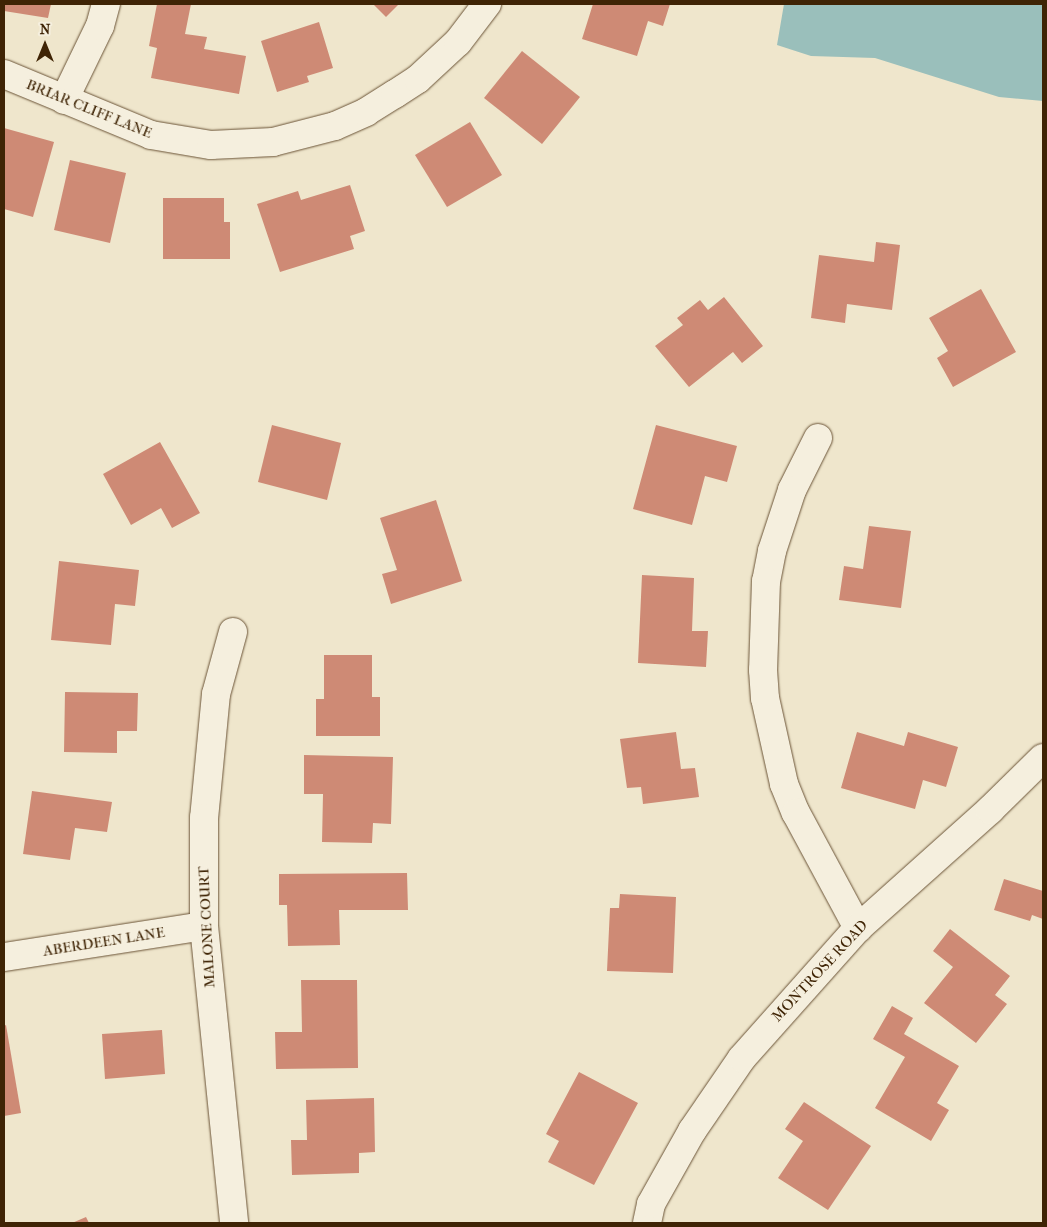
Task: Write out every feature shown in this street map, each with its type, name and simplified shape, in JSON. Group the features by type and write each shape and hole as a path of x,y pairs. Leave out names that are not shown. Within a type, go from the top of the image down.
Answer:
{"street":[{"path":"64,100 100,26 106,4"},
{"name":"BRIAR CLIFF LANE","path":"4,74 151,135 181,142 242,145 303,136 336,126 366,112 418,79 458,42 487,4"},
{"path":"818,438 792,490 772,551 766,581 763,670 765,698 784,784 796,813 858,928"},
{"name":"MALONE COURT","path":"233,632 216,694 204,818 204,926 234,1223"},
{"name":"MONTROSE ROAD","path":"647,1223 652,1204 692,1131 742,1058 858,928 990,810 1043,758"},
{"name":"ABERDEEN LANE","path":"4,957 204,926"}],"water":[{"path":"784,4 1043,4 1043,101 999,97 875,58 811,56 777,45"}],"building":[{"path":"4,4 51,4 48,18 4,11"},
{"path":"157,4 191,4 185,34 207,37 204,49 246,56 239,94 151,78 157,48 149,46"},
{"path":"373,4 399,4 386,17"},
{"path":"593,4 670,4 663,26 648,21 637,56 582,39"},
{"path":"319,22 333,68 307,76 309,82 277,92 261,41"},
{"path":"522,51 580,97 542,144 484,98"},
{"path":"470,122 502,175 447,207 415,155"},
{"path":"4,128 54,142 33,217 4,209"},
{"path":"70,160 126,173 110,243 54,230"},
{"path":"350,185 365,231 350,236 354,249 280,272 257,204 298,191 301,200"},
{"path":"163,198 224,198 224,222 230,222 230,259 163,259"},
{"path":"876,242 900,245 892,310 847,304 845,323 811,318 819,255 874,262"},
{"path":"981,289 1016,352 953,387 937,358 948,351 929,318"},
{"path":"724,297 763,346 742,363 733,352 689,387 655,346 683,325 677,318 700,300 708,310"},
{"path":"272,425 341,443 327,500 258,482"},
{"path":"656,425 737,446 727,482 705,476 692,525 633,509"},
{"path":"160,442 200,513 172,528 161,508 131,525 103,474"},
{"path":"436,500 462,581 391,604 382,574 397,570 380,518"},
{"path":"869,526 911,531 901,608 839,600 844,566 863,569"},
{"path":"59,561 139,570 135,606 115,604 111,645 51,640"},
{"path":"642,575 694,578 692,631 708,631 706,667 638,663"},
{"path":"324,655 372,655 372,697 380,697 380,736 316,736 316,699 324,699"},
{"path":"65,692 138,693 137,731 117,731 117,753 64,752"},
{"path":"676,732 681,769 695,768 699,797 643,804 641,787 627,788 620,739"},
{"path":"857,732 904,746 908,732 958,747 946,787 923,780 915,809 841,788"},
{"path":"304,755 393,757 391,824 373,823 372,843 322,842 323,794 304,794"},
{"path":"32,791 112,802 107,832 75,828 70,860 23,854"},
{"path":"407,873 408,910 339,910 340,945 288,946 287,905 279,905 279,874"},
{"path":"1004,879 1043,891 1043,919 1032,915 1030,921 994,910"},
{"path":"620,894 676,897 673,973 607,971 610,908 619,908"},
{"path":"950,929 1010,976 995,995 1007,1004 976,1043 924,1003 953,967 933,951"},
{"path":"301,980 357,980 358,1068 276,1069 275,1032 302,1032"},
{"path":"892,1006 913,1018 904,1034 959,1066 937,1103 949,1110 931,1141 875,1108 905,1057 873,1039"},
{"path":"6,1025 21,1113 4,1116 4,1026"},
{"path":"162,1030 165,1074 105,1079 102,1034"},
{"path":"579,1072 638,1103 594,1185 548,1162 559,1141 546,1134"},
{"path":"374,1098 375,1152 359,1153 359,1173 292,1175 291,1140 307,1140 306,1100"},
{"path":"804,1102 871,1146 828,1210 778,1178 803,1141 785,1129"},
{"path":"86,1217 89,1223 72,1223"}]}
